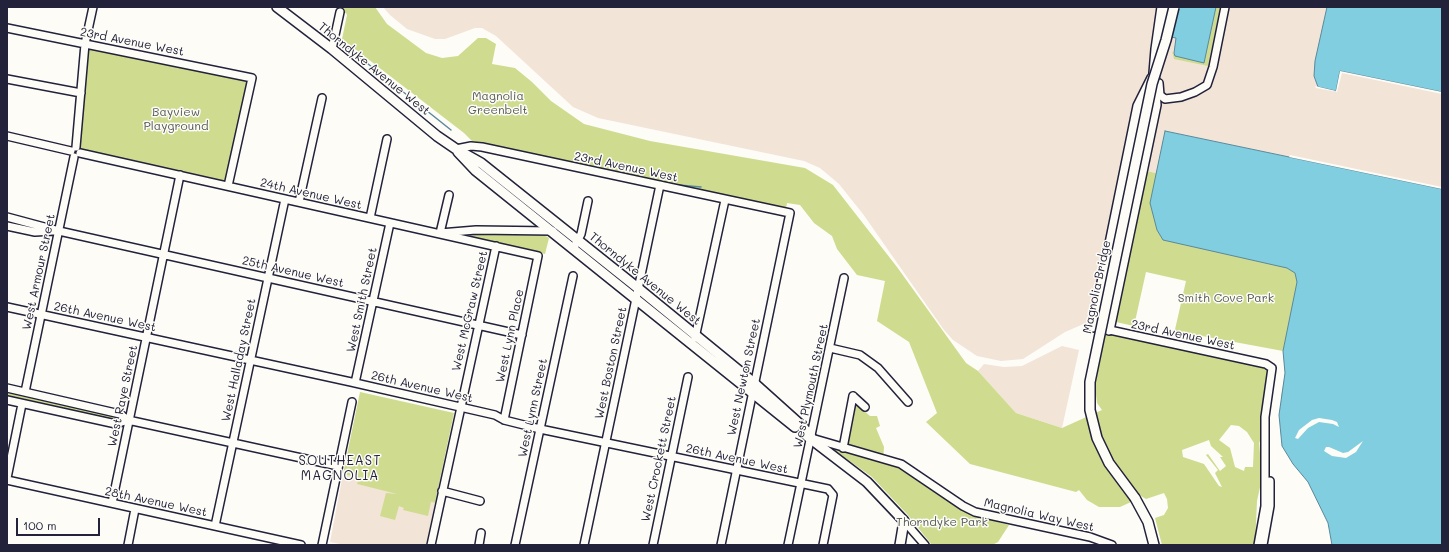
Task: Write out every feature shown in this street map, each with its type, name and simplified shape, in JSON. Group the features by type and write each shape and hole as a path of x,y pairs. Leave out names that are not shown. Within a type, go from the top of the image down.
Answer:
{"main road":[{"name":"Thorndyke Avenue West","path":"276,7 332,49 456,150 481,163 556,229 573,249 798,430 811,438 867,482 904,521"},
{"name":"Magnolia Bridge","path":"1154,545 1148,522 1135,498 1101,447 1092,420 1089,392 1094,357 1154,73 1162,7"},
{"name":"Magnolia Bridge","path":"1154,73 1164,47 1174,7"},
{"path":"1093,327 1138,106 1154,73"},
{"path":"1109,330 1156,105 1154,73"},
{"name":"Thorndyke Avenue West","path":"556,229 578,240 696,335 754,383 803,427 811,438"},
{"path":"900,545 904,521"}],"street":[{"name":"West Armour Street","path":"25,392 75,152 85,44 92,7"},
{"path":"1168,7 1159,56 1158,77 1160,95 1165,99 1181,97 1195,92 1207,85 1213,67 1225,7"},
{"path":"332,49 340,12"},
{"name":"23rd Avenue West","path":"7,28 252,78 228,186"},
{"path":"7,79 80,93"},
{"path":"299,202 322,98"},
{"name":"24th Avenue West","path":"7,136 538,256"},
{"path":"370,218 387,139"},
{"name":"23rd Avenue West","path":"456,150 471,146 482,147 790,213"},
{"name":"West Raye Street","path":"112,503 180,175"},
{"name":"West Boston Street","path":"584,545 660,185"},
{"path":"449,195 440,233 476,230 556,229"},
{"name":"West Halladay Street","path":"215,526 285,199"},
{"path":"573,249 581,234 588,200"},
{"path":"693,346 725,200"},
{"name":"West Newton Street","path":"721,545 790,213"},
{"name":"25th Avenue West","path":"7,217 59,231 163,255 522,335"},
{"name":"West Smith Street","path":"355,383 390,223"},
{"name":"25th Avenue West","path":"7,226 35,232 59,231"},
{"name":"West McGraw Street","path":"431,545 496,246"},
{"name":"West Lynn Place","path":"504,420 538,256"},
{"name":"West Lynn Street","path":"515,545 573,276"},
{"name":"West Plymouth Street","path":"788,545 844,278"},
{"name":"26th Avenue West","path":"7,307 355,383 495,416 504,420 540,429 831,490 833,495 823,545"},
{"name":"23rd Avenue West","path":"1093,327 1268,365 1273,371 1265,417 1267,457"},
{"path":"830,348 860,355 878,368 908,402"},
{"name":"West Crockett Street","path":"653,545 688,376"},
{"path":"7,388 120,414 128,420 338,466"},
{"path":"843,448 853,396 865,407"},
{"path":"7,400 116,424 128,420"},
{"path":"322,545 352,402"},
{"path":"7,479 22,404"},
{"name":"Magnolia Way West","path":"811,438 907,466 950,497 975,512 1090,537 1112,545"},
{"path":"1258,545 1265,506 1267,457"},
{"path":"1263,545 1271,494 1267,457"},
{"name":"28th Avenue West","path":"7,479 301,545"},
{"path":"442,491 480,501"},
{"path":"128,545 136,509"},
{"name":"Thorndyke Avenue West","path":"904,521 925,545"},
{"path":"479,545 481,533"}],"shaded area":[{"path":"383,7 1327,7 1320,39 1340,71 1442,92 1442,189 1165,131 1156,173 1146,171 1116,314 1116,322 1088,322 1065,332 1023,359 1001,361 977,356 953,340 944,330 863,214 839,184 820,168 804,161 598,118 573,107 496,36 482,28 475,28 445,39 435,39 407,29"},
{"path":"1062,346 1079,350 1062,428 1016,413 978,371 984,364 1004,367 1022,366"},
{"path":"343,474 359,478 358,484 435,503 426,545 345,545 330,542"}],"green space":[{"name":"Magnolia Greenbelt","path":"337,7 375,7 387,24 426,53 442,58 458,56 478,38 486,38 496,44 492,64 515,68 551,101 584,124 650,141 805,168 833,185 897,267 966,363 978,371 1016,413 1062,428 1102,410 1097,403 1095,386 1106,330 1270,366 1266,408 1267,457 1259,441 1262,478 1257,501 1255,545 1162,545 1155,518 1164,515 1168,508 1167,499 1164,493 1146,499 1139,495 1131,500 1131,502 1120,507 1099,507 1087,500 1079,490 1076,492 970,464 926,422 937,413 909,342 877,321 885,281 857,275 837,249 832,236 814,223 800,205 787,203 786,209 472,141 464,133 342,39 347,15 346,13 337,11","holes":["1231,425 1239,426 1247,432 1254,443 1253,467 1245,467 1244,471 1235,467 1230,448 1219,440","1209,440 1211,446 1223,457 1220,457 1226,466 1220,471 1208,454 1206,455 1218,470 1215,473 1222,487 1219,486 1204,464 1183,457 1182,450"]},
{"path":"1216,7 1220,7 1208,66 1174,59 1172,51 1175,56 1204,62"},
{"name":"Bayview Playground","path":"92,49 246,81 248,86 227,180 224,182 81,149 79,146 88,55 89,50"},
{"name":"Smith Cove Park","path":"1165,131 1442,258 1338,529 1282,431 1281,397 1285,373 1283,351 1186,333 1179,335 1174,334 1186,281 1146,272 1134,326 1116,322 1116,314 1146,171 1156,173"},
{"path":"473,233 544,235 549,238 545,254 473,237"},
{"path":"7,391 120,417 110,420 7,397"},
{"path":"360,392 454,413 435,503 431,502 428,516 403,510 404,508 399,506 395,520 380,516 386,493 397,494 357,484 359,478 343,474"},
{"name":"Thorndyke Park","path":"854,402 870,416 877,416 880,426 876,428 884,447 883,462 907,471 964,511 1009,525 998,542 992,545 932,545 907,514 872,477 833,449 843,452"}],"water":[{"path":"1178,7 1216,7 1204,63 1175,56 1176,38 1171,37"},
{"path":"1327,7 1442,7 1442,92 1340,71 1336,91 1318,87 1314,76 1315,61"},
{"path":"1165,131 1442,189 1442,545 1332,545 1328,523 1308,482 1293,464 1282,446 1279,415 1285,373 1283,351 1297,282 1295,273 1287,268 1163,240 1157,230 1150,203"}],"pier":[{"path":"1340,71 1442,92 1442,94 1342,73 1337,92 1316,88 1315,86 1336,91"},
{"path":"1290,155 1442,187 1442,189 1289,157"},
{"path":"1319,418 1337,422 1339,427 1333,424 1319,422 1308,428 1298,439 1295,438 1299,430 1312,420"},
{"path":"1363,441 1356,452 1346,458 1332,456 1324,451 1326,447 1329,447 1343,453 1348,452"}],"waterway":[{"path":"343,44 451,130"},
{"path":"679,185 701,187"}],"district":[{"name":"SOUTHEAST MAGNOLIA","path":"340,468"}]}
